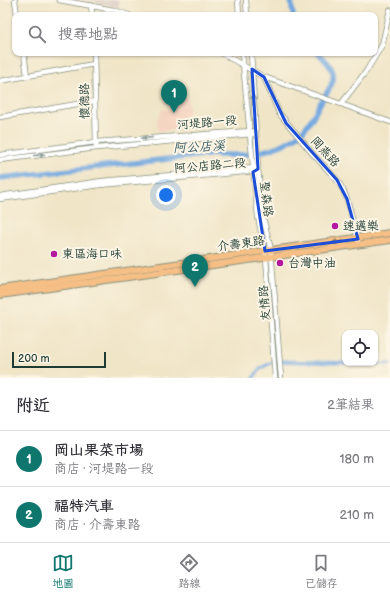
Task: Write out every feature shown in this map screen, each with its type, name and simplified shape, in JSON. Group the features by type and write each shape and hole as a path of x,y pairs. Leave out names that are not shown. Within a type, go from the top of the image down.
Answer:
{"main road":[{"name":"介壽東路","path":"359,242 390,234"},
{"name":"介壽東路","path":"0,289 359,242 390,240"},
{"name":"介壽東路","path":"0,295 269,254"}],"street":[{"path":"15,0 17,12"},
{"path":"60,0 120,12"},
{"path":"238,0 239,12"},
{"path":"246,0 247,12"},
{"path":"91,5 92,12"},
{"path":"378,52 382,45 390,10"},
{"path":"24,56 27,76"},
{"name":"懷德路","path":"94,56 97,148"},
{"path":"226,56 252,69 264,77 390,122"},
{"name":"聖森路","path":"242,56 258,217 269,254"},
{"name":"聖森路","path":"250,56 256,139 254,167"},
{"path":"341,104 367,70 375,56"},
{"path":"0,81 94,64"},
{"name":"岡燕路","path":"264,77 279,113 302,142 337,180 343,190 359,242"},
{"path":"0,117 96,101"},
{"name":"河堤路一段","path":"0,155 96,142 249,130 255,132 250,138 97,148 0,160"},
{"name":"聖森路","path":"254,167 258,169 263,217 269,254"},
{"name":"阿公店路二段","path":"0,196 102,181 254,167"},
{"name":"阿公店路二段","path":"0,199 100,185 254,167"},
{"name":"友情路","path":"269,254 280,354 281,378"},
{"name":"友情路","path":"269,254 275,378"}],"highlighted area":[{"path":"252,69 264,77 286,123 337,180 347,199 358,239 265,251 253,172 258,169"}],"shaded area":[{"path":"84,0 119,0 119,8 92,1"},
{"path":"188,97 189,113 186,113 186,116 183,117 183,121 179,122 180,129 158,131 157,118 159,118 162,110 169,109 168,98"}],"waterway":[{"name":"阿公店溪","path":"291,0 293,12"},
{"name":"阿公店溪","path":"0,178 213,154 247,154 282,145 292,140 304,130 330,87 333,71 321,56"},
{"path":"253,378 261,368 275,361 342,363"},
{"path":"378,364 390,364"}],"place":[{"name":"岡山果菜市場","path":"174,113"},
{"name":"速邁樂","path":"335,226"},
{"name":"東區海口味","path":"54,254"},
{"name":"台灣中油","path":"280,263"},
{"name":"福特汽車","path":"195,287"}]}
